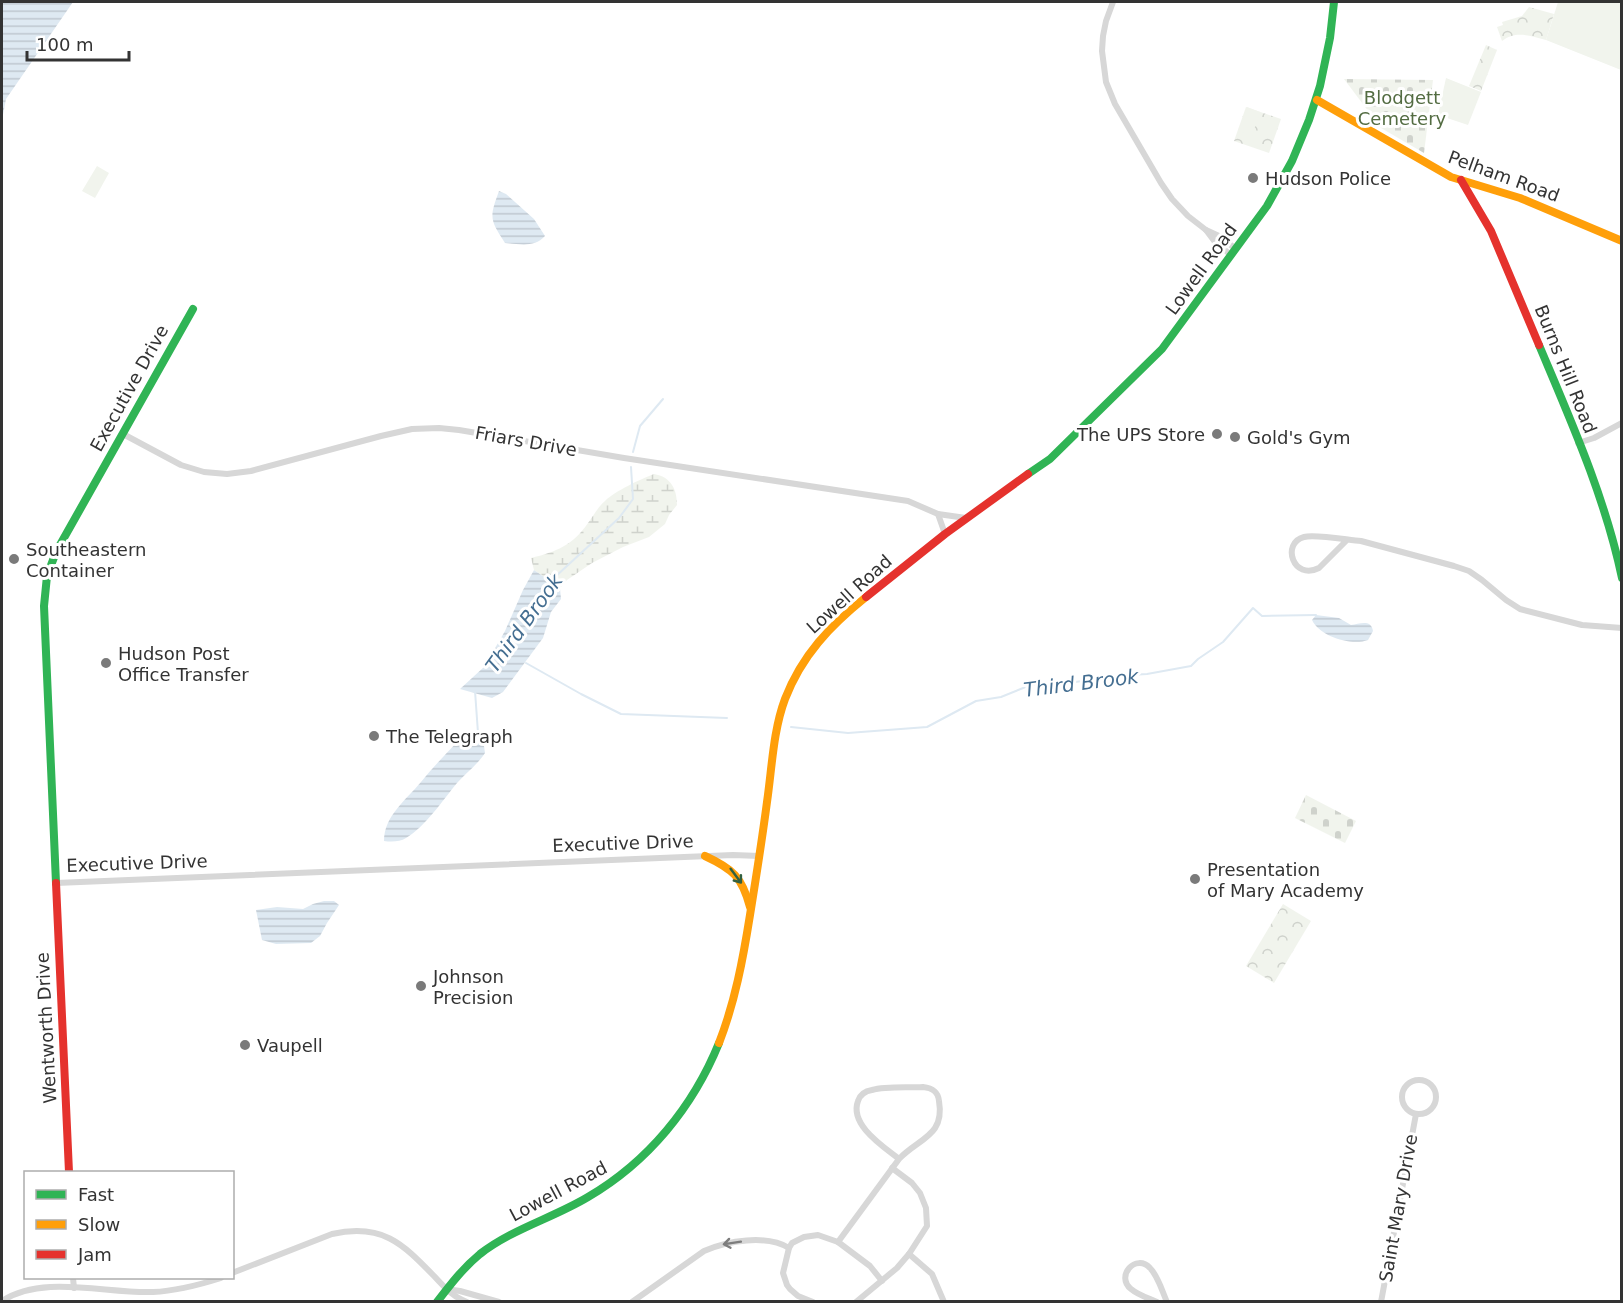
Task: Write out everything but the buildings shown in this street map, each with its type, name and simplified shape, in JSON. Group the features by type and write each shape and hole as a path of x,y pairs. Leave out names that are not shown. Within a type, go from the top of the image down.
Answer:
{"main road":[{"name":"Lowell Road","path":"437,1302 446,1289 480,1254 496,1243 577,1203 619,1177 666,1132 687,1104 699,1084 729,1017 739,978 760,856 777,728 785,699 801,666 819,640 837,621 945,534 1050,459 1147,365 1173,335 1267,206 1297,150 1317,100 1330,38 1334,2"},
{"name":"Pelham Road","path":"1317,100 1434,168 1461,180 1520,198 1622,240"},
{"name":"Burns Hill Road","path":"1461,180 1481,212 1502,255 1572,423 1619,549 1622,578"},
{"name":"Executive Drive","path":"56,883 47,709 44,590 56,552 193,309"},
{"path":"705,856 724,864 735,873 743,886 751,910"},
{"name":"Wentworth Drive","path":"56,883 69,1171"}],"street":[{"path":"1113,2 1106,21 1102,51 1108,89 1167,193 1182,211 1206,230 1215,242 1234,252"},
{"path":"1578,443 1594,438 1622,423"},
{"name":"Friars Drive","path":"123,434 181,465 204,472 227,474 251,471 412,429 449,429 908,501 938,514 969,518"},
{"path":"938,514 945,534"},
{"path":"1347,540 1314,570 1303,570 1294,563 1292,558 1296,542 1306,536 1347,540 1371,543 1469,572 1520,609 1582,625 1622,628"},
{"name":"Executive Drive","path":"56,883 705,856 760,856"},
{"name":"Saint Mary Drive","path":"1423,1080 1432,1086 1437,1101 1431,1110 1421,1115 1416,1114 1406,1108 1402,1097 1403,1091 1411,1082 1423,1080"},
{"path":"838,1242 899,1159 931,1134 939,1121 939,1099 931,1088 873,1089 858,1101 857,1112 866,1130 899,1159"},
{"name":"Saint Mary Drive","path":"1381,1302 1416,1114"},
{"path":"856,1302 897,1268 927,1226 924,1202 916,1188 892,1168"},
{"path":"234,1272 332,1234 360,1231 378,1233 400,1244 456,1298 467,1302"},
{"path":"813,1302 795,1299 783,1273 792,1243 811,1235 824,1236 838,1242 870,1266 882,1281"},
{"path":"632,1302 704,1251 716,1246 748,1241 775,1242 789,1248"},
{"path":"909,1254 932,1274 944,1302"},
{"path":"1157,1302 1128,1286 1125,1273 1131,1266 1139,1263 1148,1266 1167,1302"},
{"path":"74,1279 74,1287"},
{"path":"2,1301 26,1290 74,1287 136,1292 167,1291 218,1279"},
{"path":"446,1289 499,1302"}],"green space":[{"path":"1558,2 1621,2 1621,70 1546,40"},
{"path":"1529,7 1554,14 1546,40 1518,35 1502,41 1497,27 1503,25 1502,22 1522,16"},
{"path":"1486,45 1497,50 1481,91 1469,86"},
{"path":"1446,78 1481,92 1468,125 1438,115"},
{"name":"Blodgett Cemetery","path":"1344,79 1433,80 1424,153 1381,128"},
{"path":"1246,107 1281,119 1269,153 1234,141"},
{"path":"1247,107 1260,112 1252,136 1238,131"},
{"path":"97,166 109,173 95,198 82,191"},
{"path":"654,474 665,478 672,485 677,505 665,524 649,537 592,563 567,580 560,588 534,570 531,558 556,550 570,542 582,531 609,497"},
{"path":"1306,795 1356,821 1345,843 1295,818"},
{"path":"1283,904 1311,921 1274,983 1246,966"}],"water":[{"path":"2,2 73,2 6,99 2,120"},
{"path":"499,191 506,194 534,219 545,236 541,240 531,244 505,243 496,229 493,218"},
{"path":"534,570 560,588 561,599 551,612 543,638 503,692 492,698 460,689 484,667 505,631"},
{"path":"1316,615 1339,618 1351,625 1368,624 1373,631 1368,640 1361,642 1337,639 1316,626 1312,620"},
{"path":"478,733 485,753 479,761 413,833 401,840 384,841 388,824 403,802 459,740"},
{"path":"324,901 334,901 339,905 320,936 311,943 276,944 262,940 256,910 277,907 303,909"}],"waterway":[{"name":"Third Brook","path":"633,452 640,426 663,399"},
{"name":"Third Brook","path":"551,584 555,577 619,518 633,499 631,467"},
{"name":"Third Brook","path":"791,727 848,733 927,727 976,701 1001,697 1028,686 1147,674 1191,666 1223,642 1253,608 1262,616 1316,615"},
{"name":"Third Brook","path":"526,663 621,714 727,718"},
{"name":"Third Brook","path":"475,691 478,733"}],"traffic: fast":[{"path":"1028,474 1050,459 1162,349 1267,206 1292,161 1309,120 1320,86 1330,38 1334,2"},
{"path":"56,883 44,606 47,576 56,552 193,309"},
{"path":"1539,345 1597,489 1622,578"},
{"path":"437,1302 468,1265 492,1245 588,1197 610,1183 649,1150 682,1111 708,1067 719,1043"}],"traffic: slow":[{"path":"1317,100 1451,177 1520,198 1622,241"},
{"path":"719,1043 734,996 744,948 761,845 775,737 781,711 792,683 818,642 866,597"},
{"path":"705,856 723,865 735,875 744,888 750,907"}],"traffic: jam":[{"path":"1461,180 1491,231 1539,345"},
{"path":"866,597 945,534 1028,474"},
{"path":"56,883 69,1171"}],"place":[{"name":"Hudson Police","path":"1253,178"},
{"name":"The UPS Store","path":"1217,434"},
{"name":"Gold's Gym","path":"1235,437"},
{"name":"Southeastern Container","path":"14,559"},
{"name":"Hudson Post Office Transfer","path":"106,663"},
{"name":"The Telegraph","path":"374,736"},
{"name":"Presentation of Mary Academy","path":"1195,879"},
{"name":"Johnson Precision","path":"421,986"},
{"name":"Vaupell","path":"245,1045"}]}
